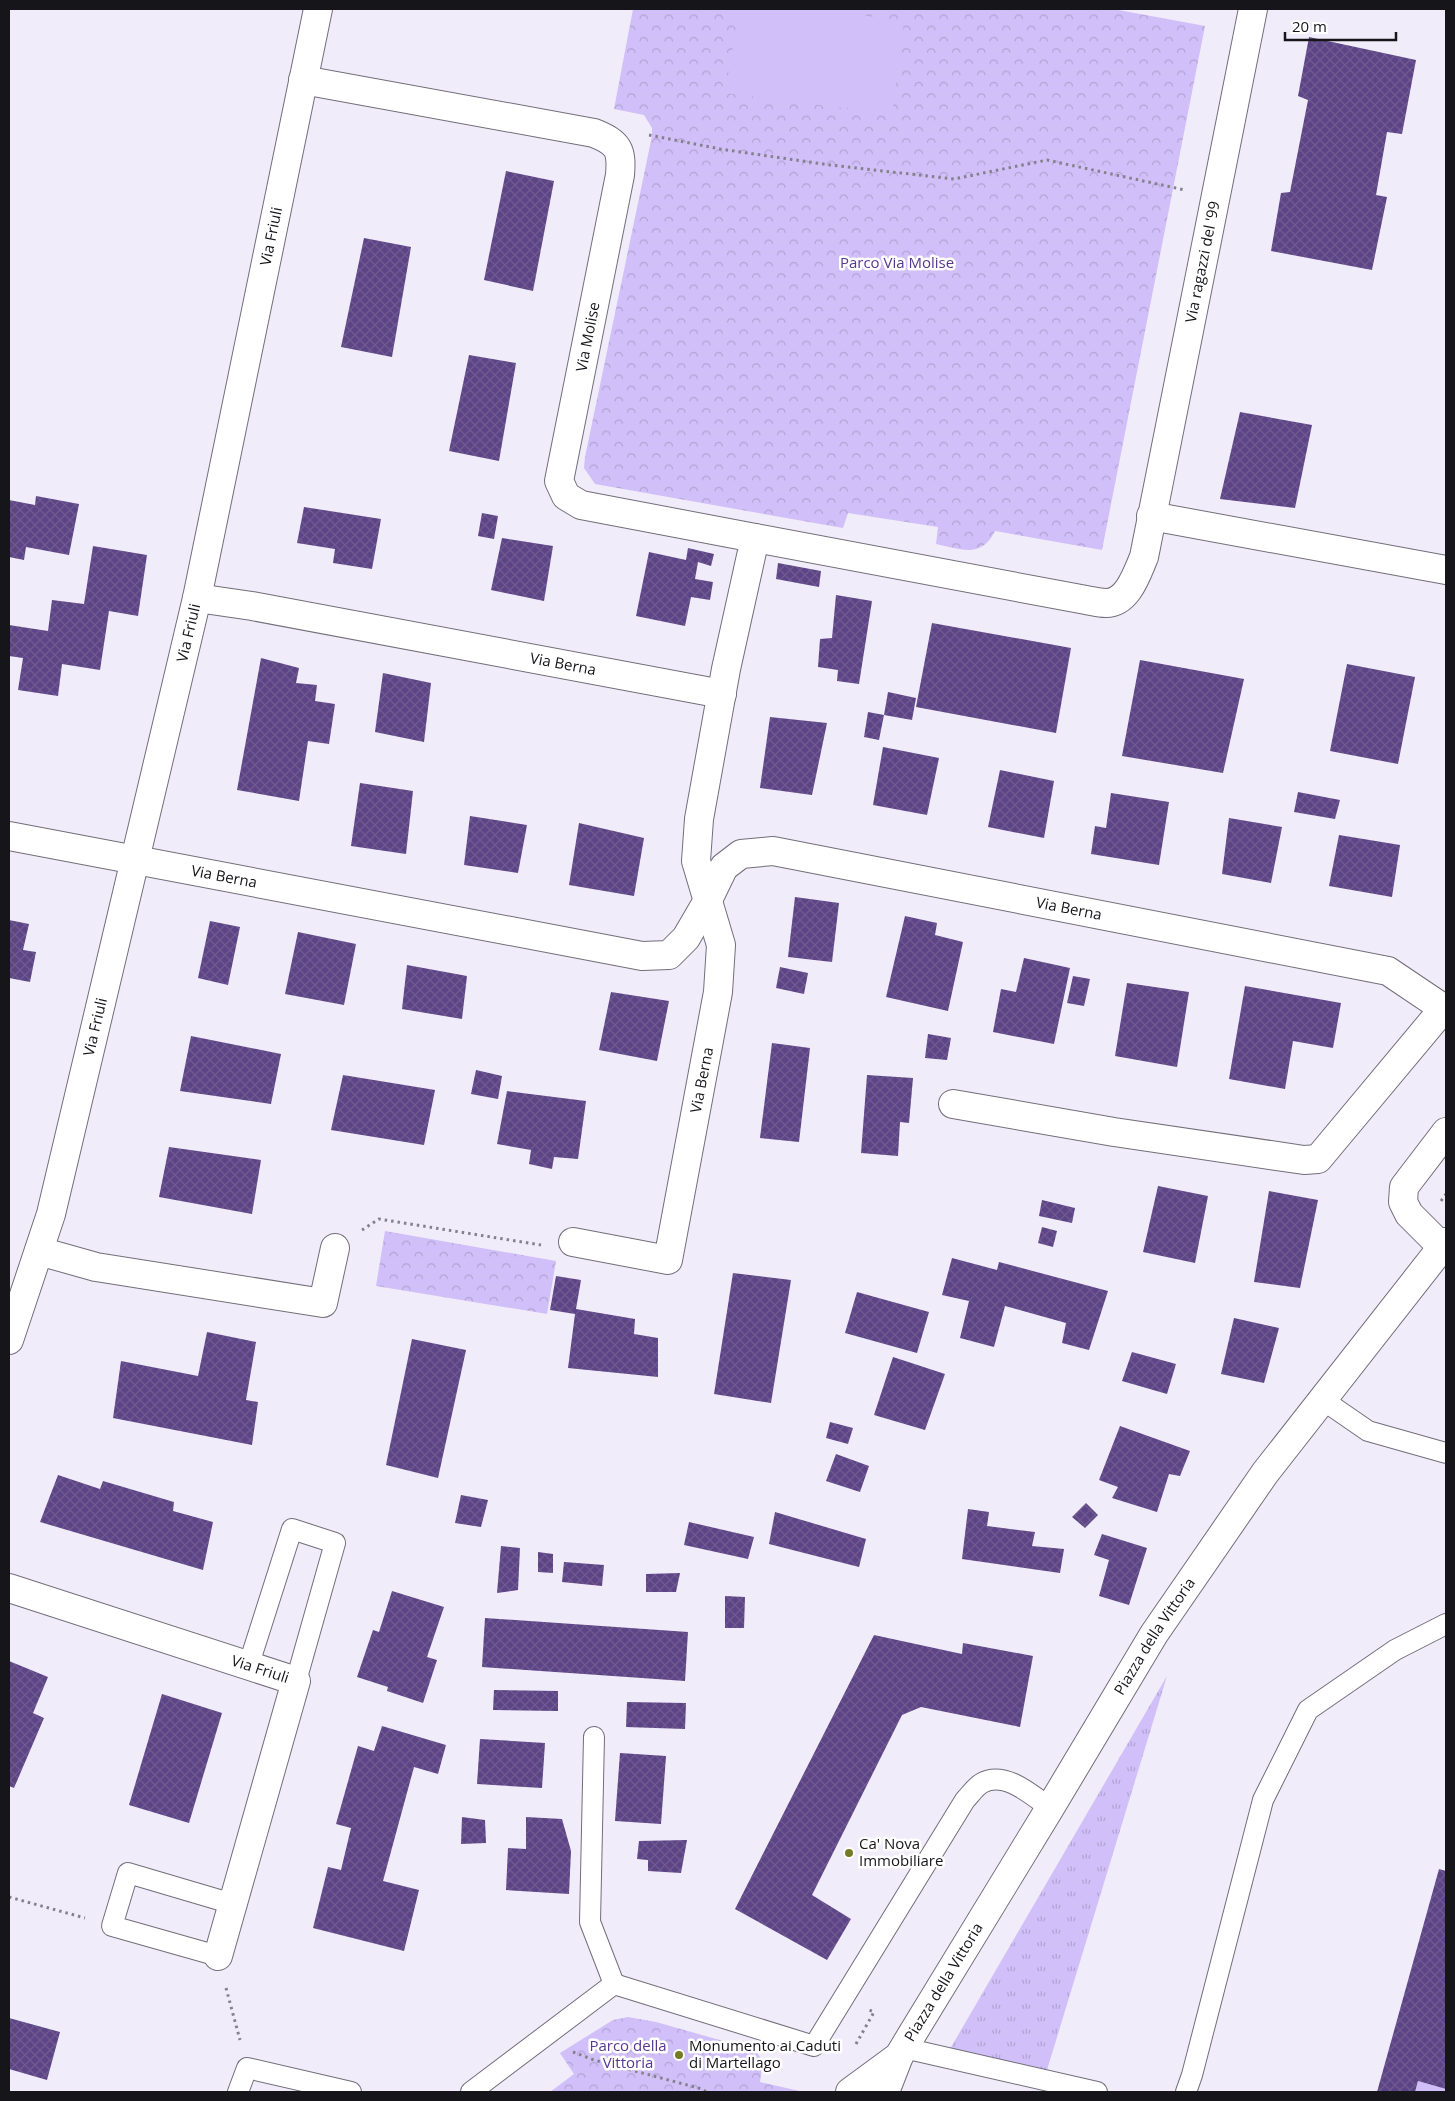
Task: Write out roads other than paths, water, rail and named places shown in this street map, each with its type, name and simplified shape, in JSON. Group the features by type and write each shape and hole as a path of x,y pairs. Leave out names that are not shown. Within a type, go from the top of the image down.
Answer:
{"street":[{"name":"Via Friuli","path":"9,1340 51,1214 197,598 318,9"},
{"name":"Via ragazzi del '99","path":"1086,600 1108,603 1123,595 1133,583 1144,557 1253,9"},
{"name":"Via Molise","path":"303,80 594,133 616,144 622,157 620,175 559,481 566,496 581,505 1086,600"},
{"path":"1151,516 1446,570"},
{"path":"722,694 755,538"},
{"name":"Via Berna","path":"197,598 272,610 722,694 699,819 696,861 722,944 718,992 668,1260 573,1242"},
{"name":"Via Berna","path":"9,836 642,956 669,955 686,938 708,902 724,867 741,854 773,851 1388,971 1445,1009"},
{"path":"952,1104 1114,1132 1304,1160 1318,1159 1445,1009"},
{"path":"1444,1245 1409,1214 1403,1202 1404,1187 1446,1132"},
{"name":"Piazza della Vittoria","path":"885,2092 902,2052 1154,1634 1265,1472 1444,1245"},
{"path":"39,1251 96,1267 323,1303 335,1248"},
{"name":"Via Friuli","path":"9,1588 296,1681 218,1956"},
{"name":"Piazza della Vittoria","path":"850,2092 902,2052"}],"lane":[{"path":"1322,1400 1368,1431 1446,1453"},
{"path":"248,1667 292,1529 335,1543 296,1681"},
{"path":"1186,2092 1192,2076 1263,1800 1308,1710 1395,1650 1446,1624"},
{"path":"594,1737 590,1922 614,1984"},
{"path":"614,1984 814,2046 965,1800 982,1782 999,1780 1016,1785 1050,1808"},
{"path":"218,1956 112,1926 128,1873 233,1904"},
{"path":"471,2092 614,1984"},
{"path":"902,2052 1097,2092"},
{"path":"238,2092 247,2068 351,2092"}],"place":[{"name":"Ca' Nova Immobiliare","path":"849,1853"},
{"name":"Monumento ai Caduti di Martellago","path":"679,2055"}],"park label":[{"name":"Parco Via Molise","path":"897,263"},
{"name":"Parco della Vittoria","path":"628,2054"}]}
